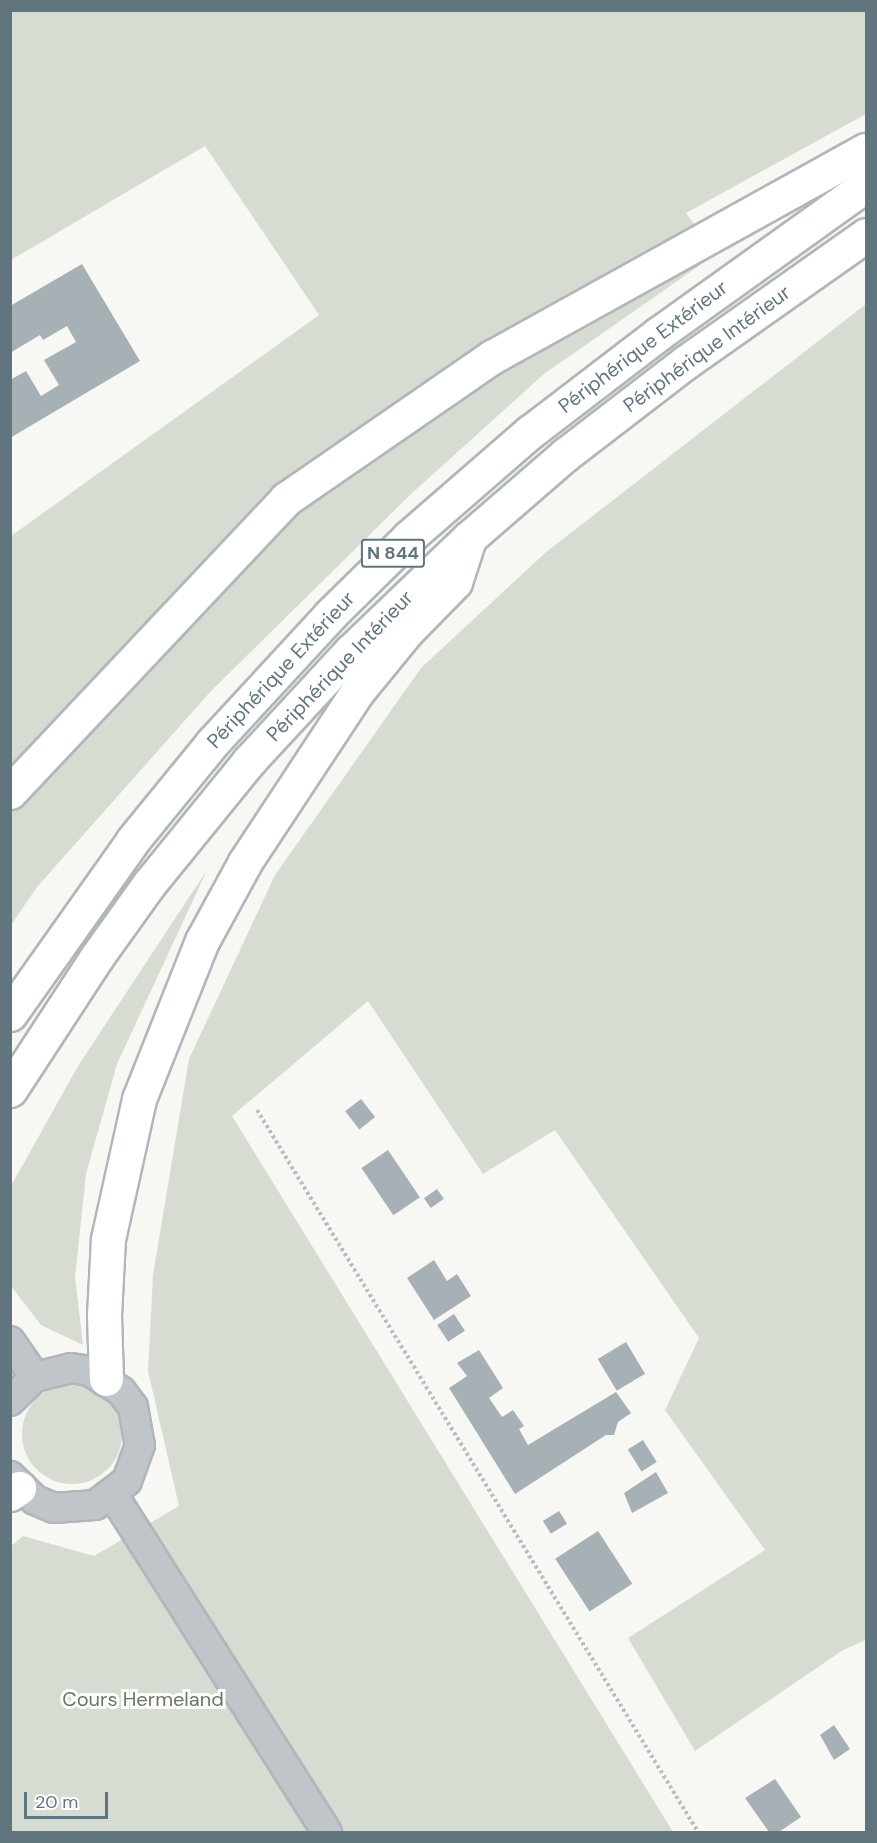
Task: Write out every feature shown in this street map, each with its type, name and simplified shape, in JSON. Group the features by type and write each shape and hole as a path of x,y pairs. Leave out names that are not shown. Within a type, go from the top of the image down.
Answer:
{"highway":[{"path":"10,792 286,499 492,357 867,150"},
{"name":"Périphérique Extérieur","path":"10,1014 133,840 212,743 330,615 409,537 530,432 639,348 867,185"},
{"name":"Périphérique Intérieur","path":"10,1090 96,958 214,803 351,651 469,538 622,409 867,235"},
{"path":"106,1379 104,1315 108,1239 139,1098 180,992 244,862 302,770 357,692 407,631 455,582 469,538"}],"street":[{"path":"10,1341 35,1377"},
{"path":"10,1401 35,1377 71,1368 106,1379 133,1407 139,1425 136,1464 113,1495 95,1505 54,1508 13,1486"},
{"path":"113,1495 327,1833"}],"path":[{"path":"257,1110 698,1833"}],"green space":[{"path":"11,11 866,11 866,114 686,213 716,254 544,374 411,494 211,691 37,887 11,925 11,536 319,315 205,146 11,260"},
{"name":"Cours Hermeland","path":"866,304 866,1640 843,1650 695,1751 628,1638 765,1550 665,1410 699,1338 555,1130 483,1174 368,1001 232,1116 673,1832 11,1832 10,1547 23,1536 94,1556 179,1506 148,1371 153,1275 189,1059 275,875 421,668 545,553"},
{"path":"207,870 117,1064 86,1174 75,1277 83,1345 41,1325 11,1286 11,1186 78,1066"},
{"path":"72,1384 91,1388 107,1399 118,1415 122,1434 118,1453 107,1469 91,1480 72,1484 53,1480 37,1469 26,1453 22,1434 26,1415 37,1399 53,1388"}],"building":[{"path":"82,264 140,361 10,438 10,380 26,371 41,396 59,385 44,360 76,342 67,326 43,340 40,335 10,353 10,306"},
{"path":"361,1099 375,1117 359,1129 345,1111"},
{"path":"388,1150 420,1197 393,1215 361,1168"},
{"path":"437,1189 444,1199 431,1208 424,1198"},
{"path":"434,1260 447,1281 457,1274 471,1296 434,1320 407,1278"},
{"path":"454,1314 465,1331 448,1342 437,1325"},
{"path":"626,1342 645,1374 617,1391 598,1359"},
{"path":"479,1350 503,1388 489,1398 502,1417 513,1410 524,1426 519,1429 528,1445 616,1392 631,1413 618,1422 614,1435 606,1435 515,1494 449,1388 467,1376 457,1363"},
{"path":"643,1440 657,1462 642,1472 628,1450"},
{"path":"656,1472 668,1493 632,1513 624,1493"},
{"path":"559,1511 567,1524 551,1534 543,1521"},
{"path":"598,1531 632,1584 590,1612 555,1559"},
{"path":"834,1725 850,1749 834,1760 820,1735"},
{"path":"775,1779 801,1817 779,1832 769,1832 745,1798"}]}
